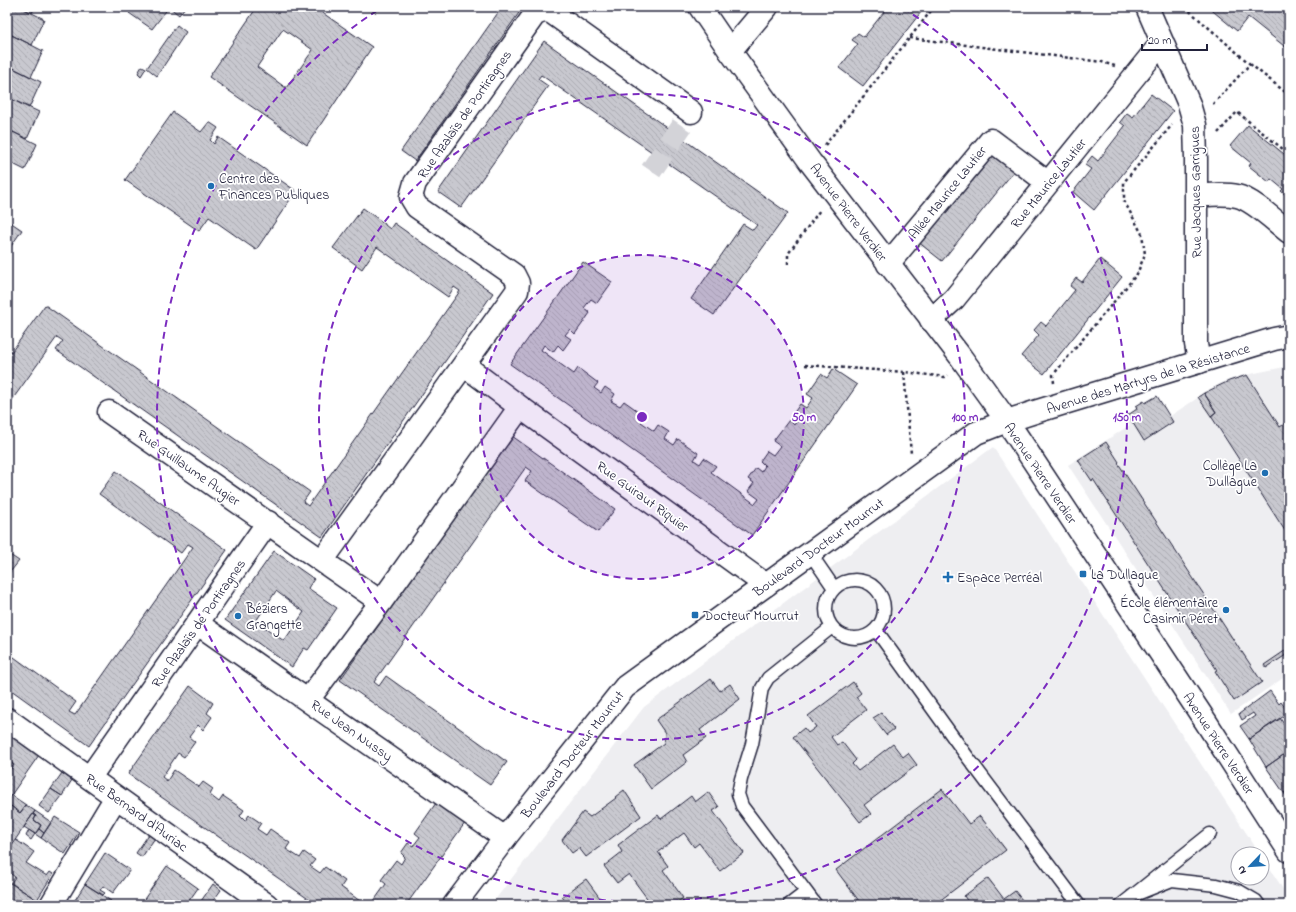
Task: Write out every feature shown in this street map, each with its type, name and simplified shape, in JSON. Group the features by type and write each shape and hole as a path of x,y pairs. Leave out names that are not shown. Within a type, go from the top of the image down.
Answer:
{"street":[{"name":"Avenue Pierre Verdier","path":"700,7 811,163 966,364 1007,421 1206,722 1289,851"},
{"name":"Avenue Pierre Verdier","path":"708,7 730,51"},
{"path":"730,51 767,7"},
{"name":"Rue Jacques Garrigues","path":"1147,7 1189,104 1195,125 1196,344 1200,362"},
{"name":"Rue Azalaïs de Portiragnes","path":"322,561 517,291 518,283 514,275 417,207 411,197 415,183 535,14 544,11 551,12 691,112"},
{"name":"Rue Maurice Lautier","path":"931,320 954,299 1155,51 1164,45"},
{"name":"Allée Maurice Lautier","path":"888,264 991,140 1048,183"},
{"path":"1196,196 1226,195 1238,196 1246,199 1289,232"},
{"name":"Avenue des Martyrs de la Résistance","path":"1007,421 1274,338 1289,336"},
{"path":"308,700 381,602 520,407 464,365"},
{"name":"Rue Guiraut Riquier","path":"520,407 766,585"},
{"name":"Rue Guillaume Augier","path":"109,412 268,522"},
{"name":"Boulevard Docteur Mourrut","path":"454,905 505,838 626,687 976,433 1007,421"},
{"path":"268,522 381,602"},
{"name":"Rue Azalaïs de Portiragnes","path":"90,777 268,522"},
{"name":"Rue Jean Nussy","path":"198,624 505,838"},
{"name":"Rue Bernard d'Auriac","path":"7,719 267,905"},
{"path":"51,905 116,797"}],"lane":[{"path":"810,553 834,588"},
{"path":"854,579 864,581 879,591 885,608 883,617 876,630 865,637 856,638 847,637 838,633 832,627 827,619 826,610 827,601 834,588 845,581 854,579"},
{"path":"816,905 742,806 738,794 752,744 762,688 768,678 832,627"},
{"path":"876,630 966,755 1079,905"},
{"path":"1121,905 1210,834"},
{"path":"1132,896 1172,880 1216,885 1238,891 1256,901 1259,905"},
{"path":"789,905 806,892"}],"path":[{"path":"811,163 934,7"},
{"path":"1185,7 1250,64 1289,95"},
{"path":"910,38 1102,62 1138,73"},
{"path":"1195,125 1250,64"},
{"path":"1058,405 1053,374 1137,274 1145,254 1142,234 1124,201 1124,182 1189,104"},
{"path":"1196,158 1237,112 1289,154"},
{"path":"788,264 788,254 834,192"},
{"path":"805,365 904,372 945,377 966,364"},
{"path":"904,372 914,478"}],"shaded area":[{"name":"École élémentaire Casimir Péret","path":"1289,366 1289,674 1231,714 1068,465 1130,425 1125,418 1135,412 1134,410 1142,404 1167,418 1219,384 1236,377"},
{"name":"Espace Perréal","path":"993,447 1255,846 1230,846 1230,886 1270,886 1270,869 1289,898 1289,905 491,905 644,707"}],"building":[{"path":"8,7 20,7 44,19 32,45 7,33"},
{"path":"20,7 35,7 32,13"},
{"path":"133,7 169,7 152,29 129,13"},
{"path":"169,7 185,7 179,15"},
{"path":"257,7 314,7 372,47 307,145 209,77","holes":["283,29 313,50 286,88 257,67"]},
{"path":"502,7 517,7 521,10 415,161 401,151"},
{"path":"888,7 925,7 863,86 839,68 858,44 852,40 858,33 864,37"},
{"path":"1208,7 1282,7 1289,12 1289,50 1248,17 1237,31"},
{"path":"177,25 186,32 157,76 147,68"},
{"path":"8,33 43,51 31,77 7,65"},
{"path":"544,41 788,213 714,315 691,299 743,224 753,230 757,225 541,75 538,79 548,86 461,208 438,192"},
{"path":"7,65 41,82 29,108 7,97"},
{"path":"142,66 146,68 141,76 138,73"},
{"path":"1151,94 1173,111 1094,210 1073,192 1091,169 1085,165 1092,156 1098,161 1125,126 1120,122 1127,113 1133,117"},
{"path":"7,97 39,112 27,139 7,129"},
{"name":"Centre des Finances Publiques","path":"173,112 201,132 209,122 218,128 210,140 214,144 218,137 296,191 256,250 209,217 199,231 125,180"},
{"path":"1248,125 1289,158 1289,198 1281,191 1283,189 1271,179 1269,182 1249,166 1251,163 1230,146"},
{"path":"7,129 37,144 25,170 7,161"},
{"path":"990,151 1014,171 942,261 918,242"},
{"path":"363,208 390,229 394,223 493,293 322,537 56,350 63,341 57,337 7,407 7,358 45,305 310,492 303,502 308,506 460,291 454,287 448,297 377,247 362,269 333,248"},
{"path":"7,220 22,230 7,252"},
{"path":"1100,259 1122,277 1044,374 1021,356 1039,335 1034,330 1041,322 1046,326 1075,290 1070,286 1076,278 1082,282"},
{"path":"583,262 612,282 597,303 591,299 584,308 590,313 575,334 570,329 565,335 571,339 563,350 558,345 553,352 544,345 541,350 574,374 578,368 598,383 594,388 601,393 605,387 615,394 611,401 620,406 624,401 645,416 641,422 654,431 658,425 669,432 665,439 674,445 678,439 698,453 694,460 700,464 704,458 716,466 711,472 755,504 759,499 748,491 754,483 748,479 756,468 761,472 765,466 760,461 767,451 773,455 780,446 773,441 789,420 794,425 799,418 793,414 800,404 806,408 813,398 807,394 821,374 827,378 833,369 857,385 752,535 510,364"},
{"name":"Collège La Dullague","path":"1247,375 1280,427 1289,421 1289,537 1211,416 1216,412 1204,393 1229,381"},
{"path":"1204,393 1216,412 1211,416 1198,397"},
{"path":"1157,396 1173,422 1144,441 1128,415 1137,409 1136,406"},
{"path":"512,436 615,509 598,532 525,481 532,471 526,467 374,682 379,686 386,676 507,762 490,785 340,680"},
{"path":"1106,442 1119,462 1118,463 1262,682 1234,701 1215,671 1217,670 1093,479 1092,481 1078,460"},
{"path":"116,471 227,550 89,746 7,687 7,652 76,702 69,712 75,715 193,547 188,544 181,553 99,494"},
{"path":"274,551 314,579 308,588 337,608 308,650 304,648 292,667 225,620","holes":["276,591 304,612 284,641 256,621"]},
{"path":"7,553 19,561 7,576"},
{"path":"1289,648 1289,653 1266,668 1264,665"},
{"path":"711,679 720,691 730,684 740,699 700,730 706,738 683,755 687,762 651,789 634,765 664,743 665,733 656,720"},
{"path":"853,682 861,693 856,697 866,710 831,737 837,745 842,742 856,760 852,764 858,771 893,744 903,757 908,753 917,765 864,805 871,814 860,822 793,737 804,728 808,733 816,727 808,716"},
{"path":"190,686 213,703 207,713 212,717 203,730 198,725 189,737 195,742 184,757 178,753 162,777 167,781 174,770 199,787 203,782 213,789 210,795 219,802 223,796 244,810 240,816 245,821 249,815 261,823 257,829 266,835 270,829 290,843 286,849 300,858 304,852 315,860 310,866 320,873 325,867 345,881 341,887 364,905 317,905 128,774"},
{"path":"1270,691 1279,704 1281,702 1289,713 1249,739 1240,726 1255,716 1253,713 1242,720 1239,714"},
{"path":"881,713 894,729 886,735 873,718"},
{"path":"1280,718 1289,732 1289,751 1266,767 1249,739"},
{"path":"7,732 39,755 7,801 7,774 14,765 7,760"},
{"path":"1289,751 1289,790 1284,793 1266,767"},
{"path":"7,760 14,765 7,774"},
{"path":"62,773 72,780 62,796 51,789"},
{"path":"51,789 62,796 49,813 39,806"},
{"path":"942,789 969,824 980,816 1006,850 934,905 862,905 836,870"},
{"path":"624,790 641,816 586,857 579,848 572,853 562,840 583,812 590,817 616,798 615,797"},
{"path":"1289,790 1289,801 1284,793"},
{"path":"708,792 719,807 713,811 744,853 720,871 699,843 694,847 684,833 658,852 668,866 663,870 683,898 674,905 652,905 629,874 617,883 604,866 622,852 618,845 658,815 661,819 691,796 695,802"},
{"path":"11,795 26,805 20,813 7,803"},
{"path":"7,803 20,813 26,805 35,811 9,849 7,848"},
{"path":"436,803 465,823 406,905 371,905 386,884 381,880 396,860 401,864 405,857 401,853 408,843 413,846 420,837 415,833"},
{"path":"35,811 51,822 44,833 39,829 41,825 34,820 36,816 33,814"},
{"path":"33,814 36,816 34,820 41,825 35,834 24,827"},
{"path":"55,817 79,832 65,854 41,838"},
{"path":"39,829 44,833 41,838 35,834"},
{"path":"29,830 35,834 31,840 26,836"},
{"path":"149,834 155,838 142,857 136,853"},
{"path":"16,840 34,852 26,863 47,876 50,872 53,874 37,900 11,883 15,877 7,871 7,853"},
{"path":"105,853 130,870 113,893 103,886 100,890 105,893 103,895 85,884"},
{"path":"167,866 198,888 186,905 140,905"},
{"path":"988,878 1004,899 1015,891 1026,905 970,905 964,896"},
{"path":"586,879 605,905 569,905 562,897"},
{"path":"7,881 37,900 33,905 13,905 7,901"},
{"path":"85,884 111,901 108,905 103,905 97,901 94,905 82,905 75,900"},
{"path":"213,884 221,890 210,905 208,905 201,901"}],"tunnel":[{"path":"651,171 691,112"}],"place":[{"name":"Centre des Finances Publiques","path":"211,186"},
{"name":"Collège La Dullague","path":"1265,473"},
{"name":"La Dullague","path":"1083,574"},
{"name":"Espace Perréal","path":"948,577"},
{"name":"École élémentaire Casimir Péret","path":"1226,610"},
{"name":"Docteur Mourrut","path":"695,615"},
{"name":"Béziers Grangette","path":"238,616"}]}
